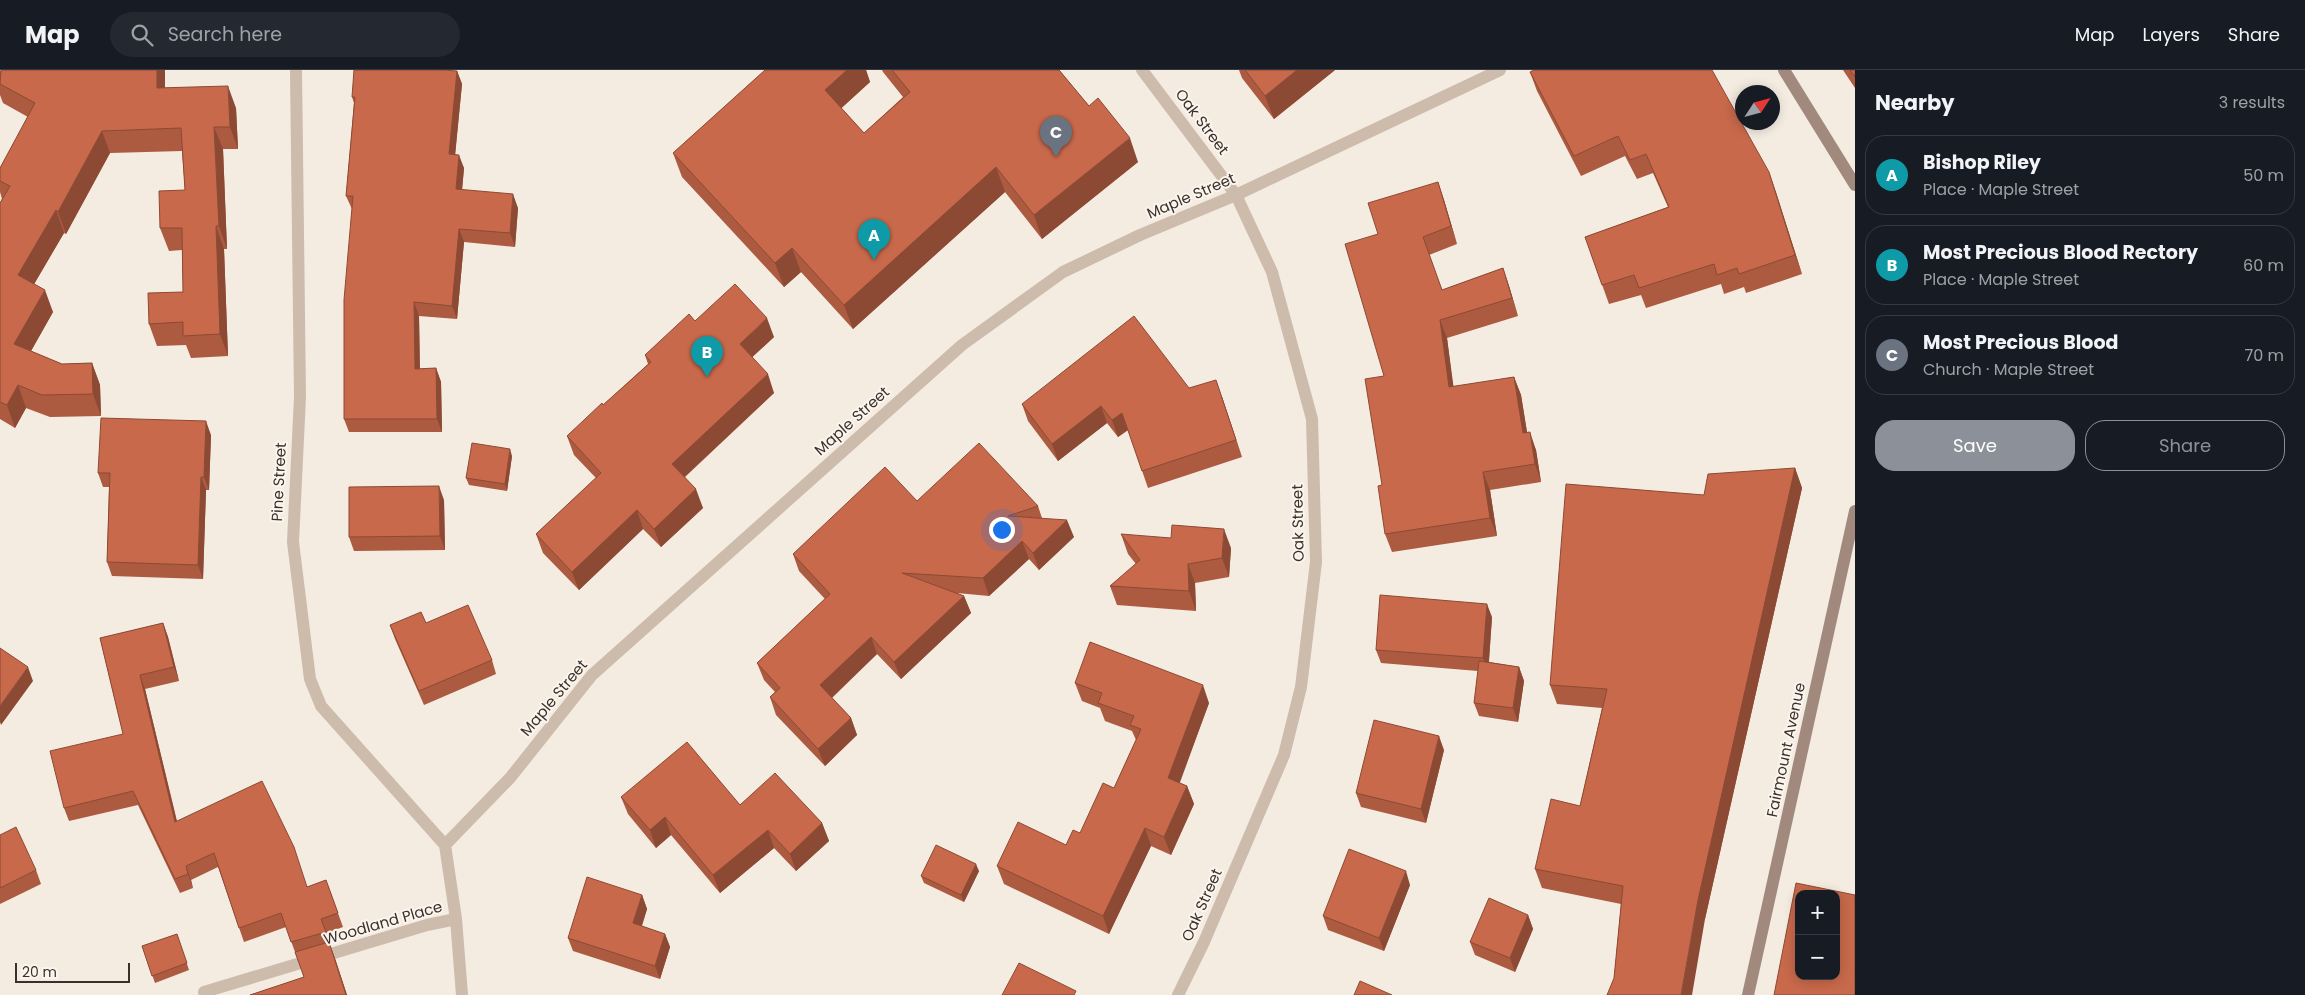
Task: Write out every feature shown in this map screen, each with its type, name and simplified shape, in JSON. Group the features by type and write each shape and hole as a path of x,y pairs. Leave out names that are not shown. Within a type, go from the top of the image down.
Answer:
{"main road":[{"path":"1784,70 1855,185"},
{"name":"Fairmount Avenue","path":"1748,995 1855,511"}],"street":[{"name":"Pine Street","path":"296,70 300,397 293,542 310,680 321,706 445,844"},
{"name":"Oak Street","path":"1142,70 1236,195 1272,272 1312,419 1316,562 1301,687 1284,755 1204,942 1178,995"},
{"name":"Maple Street","path":"445,844 510,778 592,675 962,345 1063,272 1140,235 1236,195 1500,70"},
{"path":"445,844 456,920 462,995"},
{"name":"Woodland Place","path":"204,992 427,925 456,920"}],"building":[{"path":"1,70 157,70 157,88 228,86 230,127 214,127 219,226 216,226 220,334 183,336 183,322 149,324 148,293 183,292 182,228 160,228 159,191 185,190 181,128 102,131 58,212 56,210 18,275 45,290 14,344 62,364 92,363 93,394 42,395 18,385 7,405 0,402 0,203 10,186 0,181 0,168 35,103 0,84"},
{"path":"354,70 457,71 449,154 459,155 456,189 513,194 510,233 459,229 452,306 414,302 415,369 436,368 437,419 344,419 344,300 353,196 346,196 355,97 352,97"},
{"path":"765,70 847,70 825,90 864,133 910,92 892,70 1059,70 1089,106 1098,98 1130,138 1034,215 996,167 844,305 792,248 775,263 673,153"},
{"path":"1245,70 1297,70 1265,96"},
{"path":"1534,70 1712,70 1735,111 1735,130 1746,130 1769,172 1795,255 1739,274 1737,268 1717,275 1714,264 1639,288 1634,275 1602,285 1585,237 1669,207 1646,154 1630,160 1618,136 1574,156 1530,72"},
{"path":"1850,70 1855,70 1855,77"},
{"path":"1438,182 1451,226 1423,237 1442,290 1503,268 1512,298 1440,320 1449,387 1514,377 1523,433 1530,432 1535,464 1483,472 1490,518 1385,534 1378,486 1382,485 1365,379 1384,376 1345,244 1378,234 1368,203"},
{"path":"735,284 767,318 740,344 768,374 672,464 696,489 654,529 637,510 572,572 536,534 601,473 567,436 602,403 603,405 651,362 645,355 689,314 695,321"},
{"path":"1134,316 1189,388 1216,380 1236,440 1142,471 1122,413 1112,420 1101,406 1052,444 1022,404"},
{"path":"101,418 206,421 204,477 201,477 198,565 107,562 110,473 98,473"},
{"path":"472,443 510,449 505,484 466,478"},
{"path":"979,443 1038,506 1008,516 1067,520 1033,553 1022,541 983,578 902,573 964,596 894,662 871,637 820,685 851,718 818,749 770,697 780,688 757,663 830,594 793,554 885,467 917,501"},
{"path":"1795,468 1698,900 1681,995 1607,995 1614,978 1623,886 1535,869 1551,799 1580,806 1607,689 1550,685 1566,484 1704,495 1708,474"},
{"path":"439,486 440,536 349,537 349,487"},
{"path":"1172,525 1224,529 1222,558 1188,564 1189,591 1110,586 1140,560 1121,534 1171,538"},
{"path":"1380,595 1487,604 1483,658 1376,650"},
{"path":"468,605 492,660 419,691 390,625 421,612 426,623"},
{"path":"163,623 174,667 140,675 175,822 262,781 294,847 307,887 326,880 338,913 321,919 326,932 291,942 281,913 239,928 214,853 186,866 188,874 175,879 133,791 64,808 50,751 123,734 100,638"},
{"path":"1090,642 1203,685 1168,778 1187,786 1164,837 1145,828 1103,916 997,866 1018,822 1066,845 1073,830 1080,833 1103,783 1114,788 1141,729 1130,725 1134,716 1098,703 1102,693 1075,683"},
{"path":"0,648 28,667 0,706"},
{"path":"1479,661 1519,667 1513,708 1474,703"},
{"path":"1374,720 1439,736 1421,809 1356,793"},
{"path":"687,742 740,805 775,773 822,823 790,854 768,830 713,875 665,817 650,830 621,797"},
{"path":"16,827 36,870 0,888 0,835"},
{"path":"936,845 976,864 961,895 921,876"},
{"path":"1349,849 1406,871 1379,938 1323,916"},
{"path":"587,877 642,895 633,923 665,934 655,966 568,938"},
{"path":"1796,883 1830,890 1795,890 1795,980 1840,980 1840,892 1855,895 1855,995 1774,995"},
{"path":"1489,898 1528,915 1510,958 1470,942"},
{"path":"177,934 187,963 152,976 142,946"},
{"path":"329,942 346,995 250,995 304,977 295,952"},
{"path":"1019,963 1076,991 1074,995 1002,995"},
{"path":"1360,981 1392,995 1354,995"}],"place":[{"name":"Most Precious Blood","path":"1056,157"},
{"name":"Bishop Riley","path":"874,260"},
{"name":"Most Precious Blood Rectory","path":"707,377"}]}
